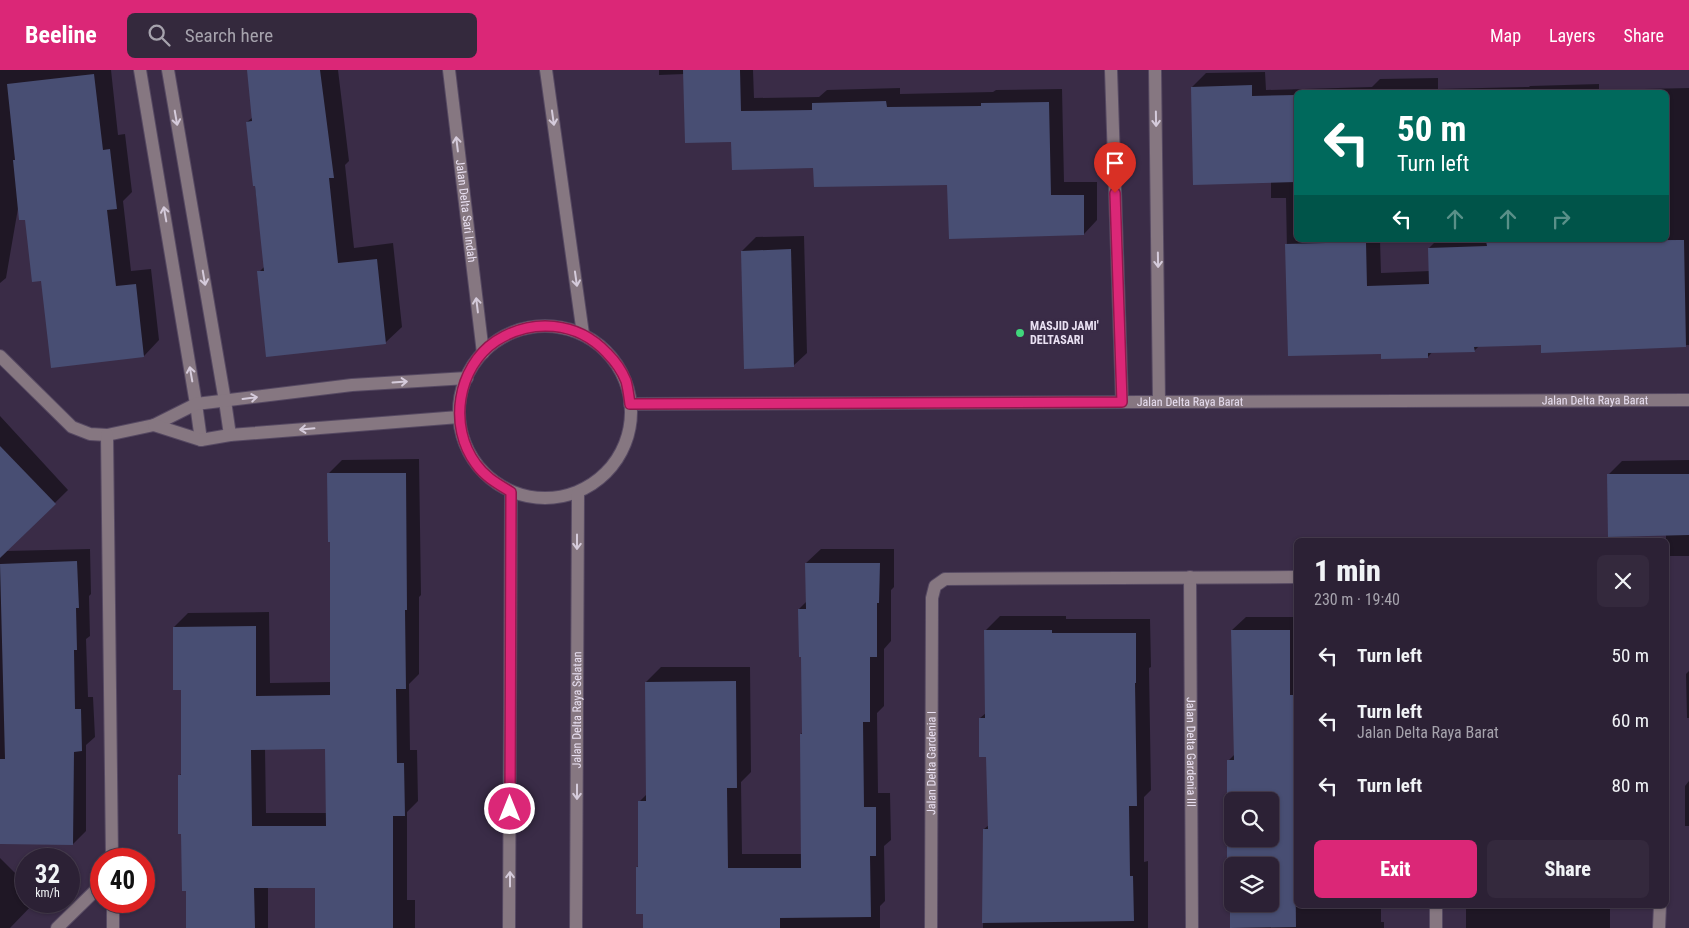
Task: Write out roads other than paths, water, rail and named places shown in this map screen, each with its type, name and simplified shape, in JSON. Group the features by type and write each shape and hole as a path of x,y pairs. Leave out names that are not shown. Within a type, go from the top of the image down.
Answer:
{"street":[{"path":"140,70 201,440"},
{"path":"168,70 230,435"},
{"name":"Jalan Delta Sari Indah","path":"449,70 482,354"},
{"path":"546,70 584,334"},
{"path":"1111,70 1122,402"},
{"path":"1156,70 1159,402"},
{"path":"536,326 558,326 584,334 599,344 615,361 626,381 630,404 631,425 625,447 614,467 597,482 578,493 555,499 533,499 511,492 492,480 476,464 465,444 459,417 460,399 466,378 482,354 494,342 514,331 536,326"},
{"path":"0,356 72,427 90,434 107,435 154,425 196,404 352,385 466,378"},
{"name":"Jalan Delta Raya Barat","path":"630,404 1689,400"},
{"path":"154,425 201,440 230,435 459,417"},
{"path":"107,435 112,848"},
{"path":"509,928 511,492"},
{"name":"Jalan Delta Raya Selatan","path":"576,928 578,493"},
{"path":"1190,577 1294,577"},
{"name":"Jalan Delta Gardenia I","path":"931,928 932,598 935,586 945,579 1190,577"},
{"name":"Jalan Delta Gardenia III","path":"1190,577 1192,928"},
{"path":"57,928 90,896"},
{"path":"1436,908 1436,928"},
{"path":"1659,928 1660,908"},
{"path":"113,913 113,928"}],"place":[{"name":"MASJID JAMI' DELTASARI","path":"1020,333"}]}
